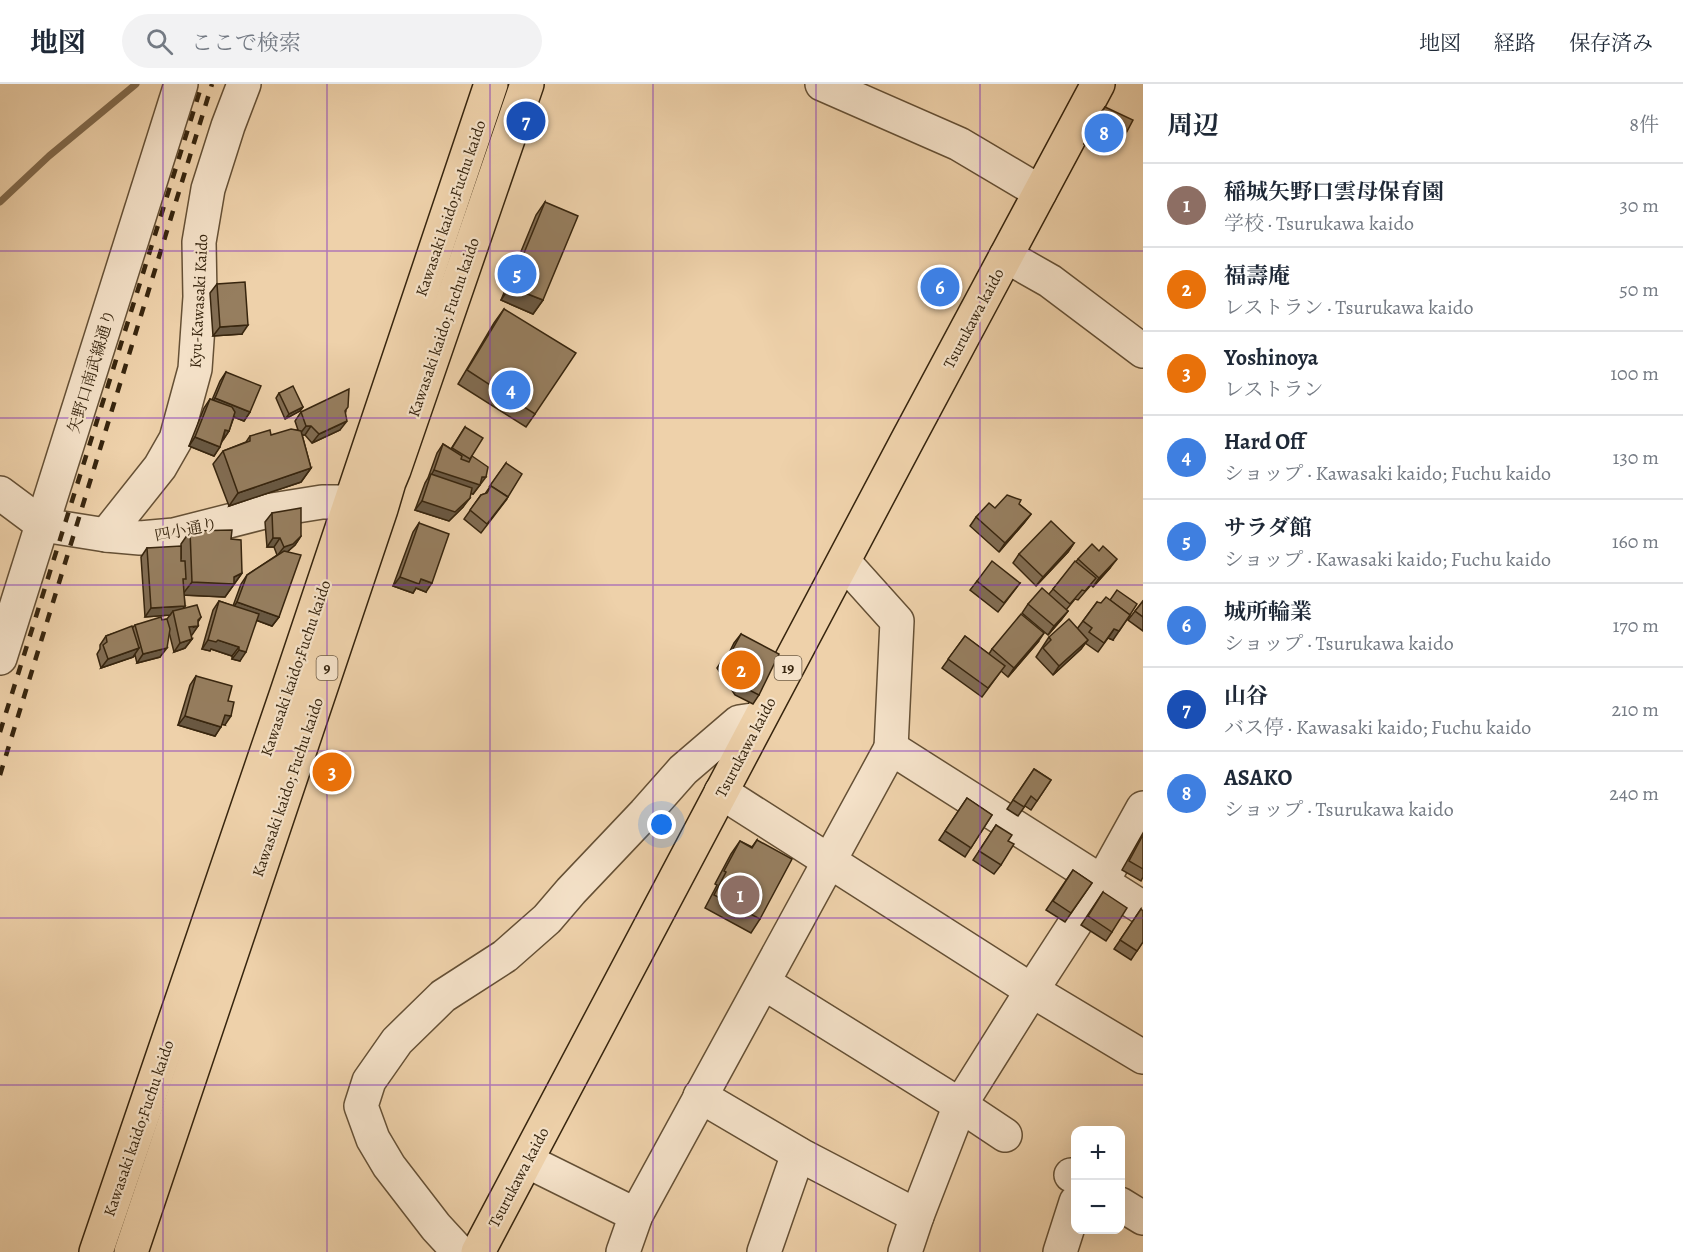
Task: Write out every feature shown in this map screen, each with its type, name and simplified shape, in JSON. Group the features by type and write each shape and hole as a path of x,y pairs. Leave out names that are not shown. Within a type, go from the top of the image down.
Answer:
{"main road":[{"name":"Kawasaki kaido;Fuchu kaido","path":"96,1252 366,506 491,84"},
{"name":"Kawasaki kaido; Fuchu kaido","path":"130,1252 366,506 389,482 402,448 527,84"},
{"name":"Tsurukawa kaido","path":"478,1252 1098,84"}],"street":[{"name":"矢野口南武線通り","path":"0,658 6,620 43,525 181,84"},
{"name":"Kyu-Kawasaki Kaido","path":"106,535 160,467 177,439 195,369 200,297 199,242 208,189 244,84"},
{"path":"822,84 959,144 1040,192"},
{"path":"1006,256 1050,281 1143,351"},
{"name":"四小通り","path":"0,493 43,525 140,538 174,535 272,510 322,502 366,506"},
{"path":"623,1252 636,1215 891,748 897,621 844,562"},
{"path":"459,1252 436,1227 389,1166 373,1139 361,1106 369,1081 397,1041 443,996 505,956 547,919 683,770 739,722 759,719"},
{"path":"891,748 1143,908"},
{"path":"721,792 1031,990 1143,1057"},
{"path":"1041,976 1102,882 1143,808"},
{"path":"764,983 1005,1135"},
{"path":"905,1252 916,1216 960,1105 1024,1003"},
{"path":"700,1096 798,1154 916,1216"},
{"path":"764,1252 798,1154"},
{"path":"527,1161 636,1215"},
{"path":"1060,1252 1071,1199"},
{"path":"1125,1207 1143,1218"}],"building":[{"path":"1105,107 1133,120 1125,135 1118,133 1111,144 1090,135"},
{"path":"545,202 578,216 543,300 510,287"},
{"path":"245,282 248,325 220,327 217,284"},
{"path":"504,309 576,353 535,414 467,370"},
{"path":"226,372 261,386 250,412 215,398"},
{"path":"293,386 303,407 289,414 279,393"},
{"path":"349,389 348,407 345,411 347,421 319,434 311,426 306,426 301,412"},
{"path":"210,399 232,407 235,412 229,431 225,430 220,447 195,437"},
{"path":"465,427 483,438 470,459 452,448"},
{"path":"291,429 301,431 311,468 238,493 223,451 250,441 250,436 270,430 271,435"},
{"path":"443,444 462,456 461,459 469,462 472,456 488,467 486,477 482,477 480,485 434,470"},
{"path":"506,463 522,474 508,497 491,486 489,487"},
{"path":"431,474 472,488 470,498 455,512 422,501"},
{"path":"491,486 508,497 487,524 470,510"},
{"path":"1007,495 1021,500 1019,504 1031,514 1005,543 976,517 989,503 995,508"},
{"path":"301,508 301,536 293,544 284,547 280,538 273,538 272,513"},
{"path":"1051,521 1074,543 1043,577 1019,554"},
{"path":"419,523 449,534 432,583 421,579 419,584 400,577"},
{"path":"232,530 231,539 241,540 242,573 234,577 234,584 192,582 190,531"},
{"path":"1092,544 1099,551 1103,546 1117,559 1099,578 1078,559"},
{"path":"181,546 181,561 185,561 186,579 183,579 185,606 151,608 147,548"},
{"path":"284,551 301,555 279,617 237,602 247,575"},
{"path":"992,561 1020,583 1004,603 977,581"},
{"path":"1075,561 1096,578 1070,604 1053,589"},
{"path":"1042,588 1068,611 1054,626 1028,604"},
{"path":"1117,590 1137,604 1130,615 1110,600"},
{"path":"1106,597 1130,615 1119,631 1114,629 1104,643 1089,632 1092,628 1083,621 1097,602 1101,603"},
{"path":"219,601 259,614 246,652 239,650 239,647 218,640 216,642 208,640"},
{"path":"1143,601 1143,617 1135,611"},
{"path":"197,605 201,617 198,620 198,626 189,627 192,639 180,643 173,611"},
{"path":"1021,614 1044,633 1014,668 992,649"},
{"path":"161,617 162,620 167,619 170,629 167,648 143,654 135,625"},
{"path":"1069,619 1088,640 1059,666 1043,648 1051,640 1049,637"},
{"path":"132,626 139,648 108,659 103,645 107,642 106,636"},
{"path":"741,634 779,654 759,695 741,686 724,659 725,656 728,658"},
{"path":"965,636 1005,666 988,688 948,659"},
{"path":"196,676 232,686 228,701 234,702 231,716 225,715 221,727 185,716"},
{"path":"1034,769 1051,780 1037,801 1031,796 1024,807 1013,800"},
{"path":"967,798 992,815 971,848 945,831"},
{"path":"996,825 1012,835 1008,841 1014,844 1001,865 979,851"},
{"path":"1143,835 1143,869 1129,861"},
{"path":"757,840 792,859 760,919 714,895 740,841 752,848"},
{"path":"1073,870 1092,883 1071,913 1053,901"},
{"path":"1103,892 1127,908 1112,932 1088,916"},
{"path":"1141,909 1143,911 1143,942 1137,951 1120,940"}],"waterway":[{"path":"0,202 49,156 136,84"}],"railway":[{"path":"0,732 202,84"},
{"path":"0,775 212,84"}],"place":[{"name":"山谷","path":"526,121"},
{"name":"ASAKO","path":"1104,133"},
{"name":"サラダ館","path":"517,274"},
{"name":"城所輪業","path":"940,287"},
{"name":"Hard Off","path":"511,390"},
{"name":"福壽庵","path":"741,670"},
{"name":"Yoshinoya","path":"332,772"},
{"name":"稲城矢野口雲母保育園","path":"740,895"}]}
